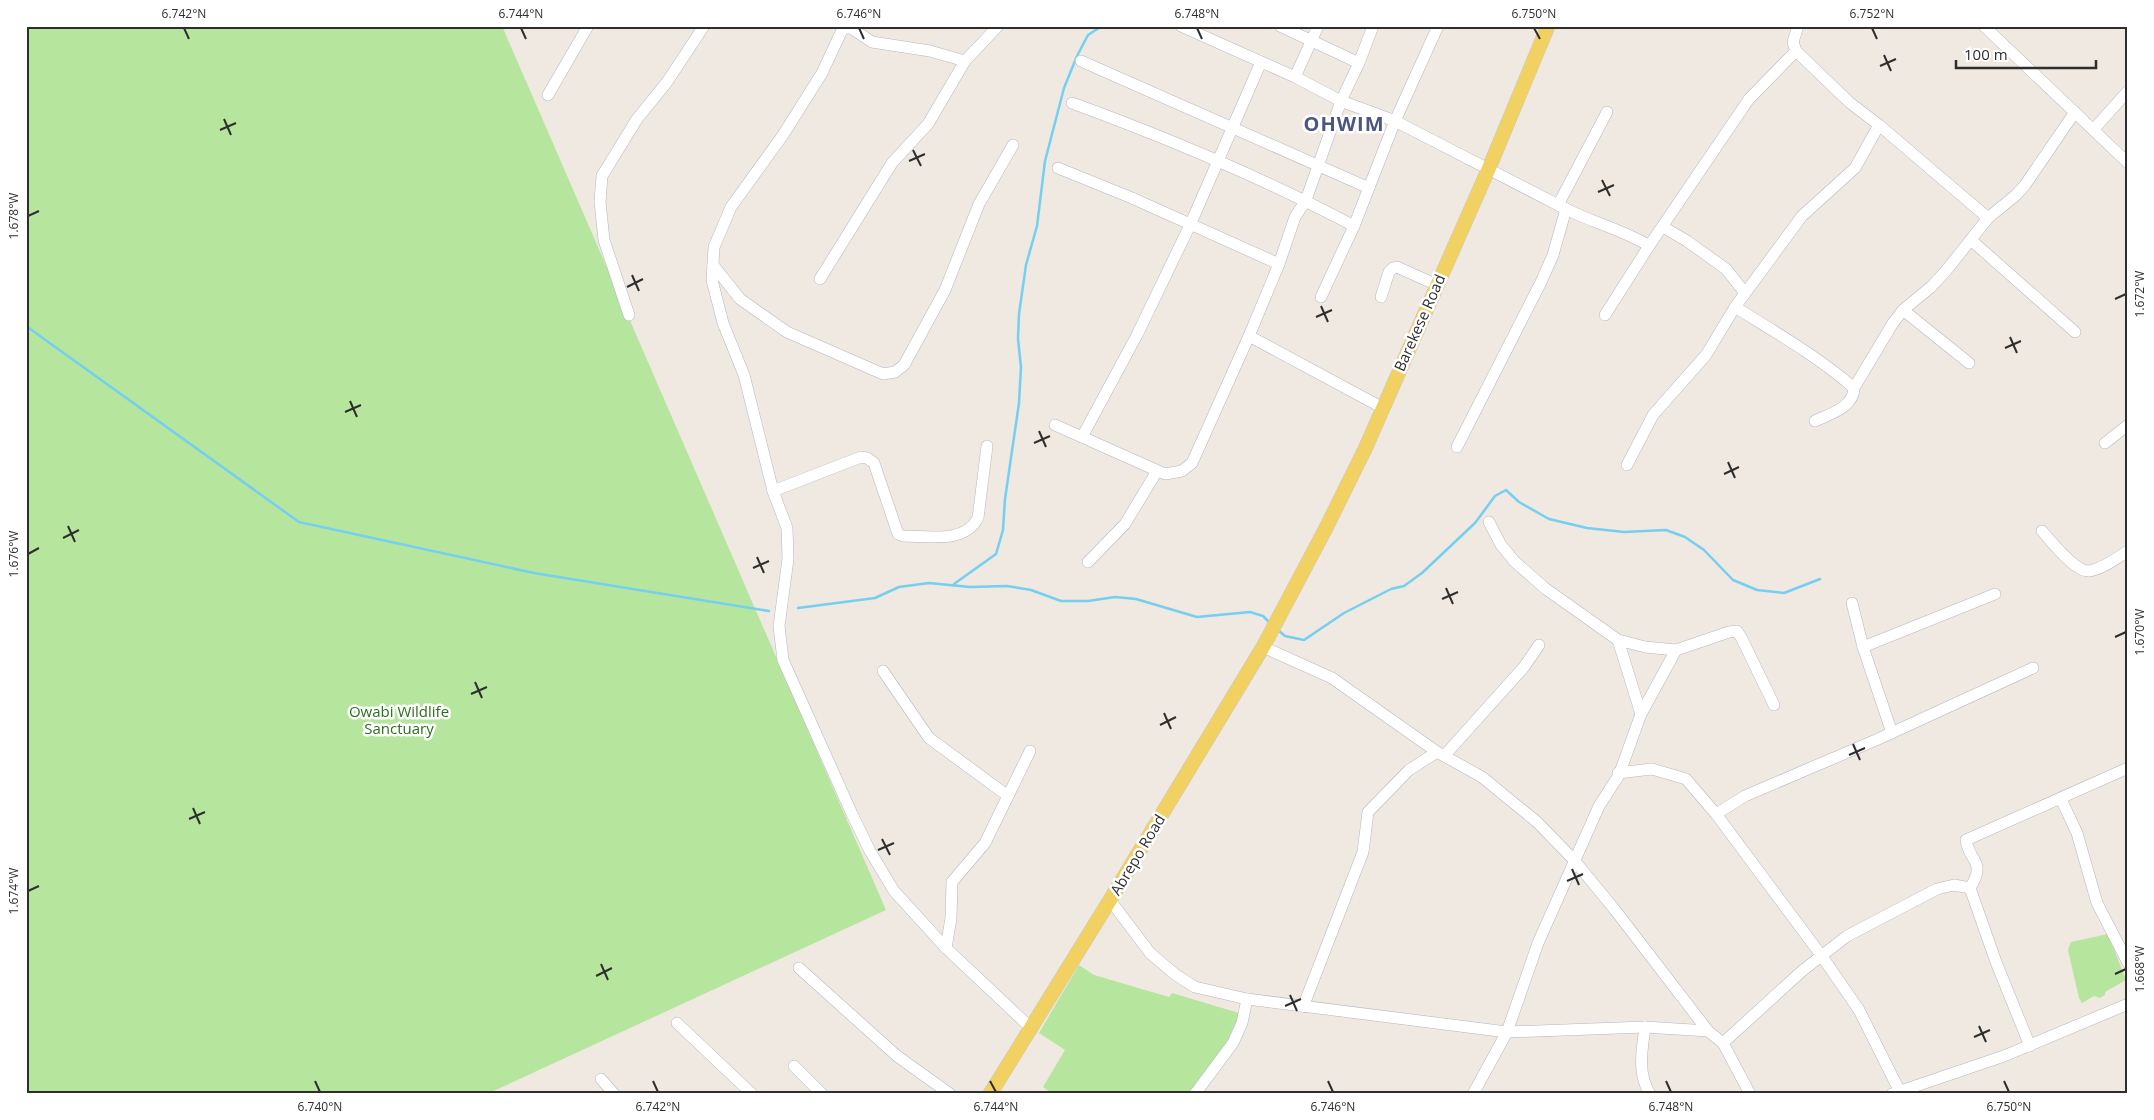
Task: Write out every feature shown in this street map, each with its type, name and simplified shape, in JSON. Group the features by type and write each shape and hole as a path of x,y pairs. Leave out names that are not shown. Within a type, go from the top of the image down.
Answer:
{"main road":[{"name":"Barekese Road","path":"1280,614 1326,528 1383,408 1489,168 1548,26"},
{"name":"Abrepo Road","path":"990,1094 1263,647 1280,614"}],"street":[{"path":"548,95 588,26"},
{"path":"629,315 604,240 600,202 602,176 637,119 667,82 704,26"},
{"path":"820,279 892,162 928,124 965,61 998,26"},
{"path":"1180,26 1295,77 1341,100 1395,122 1489,168 1584,219 1639,240 1649,246"},
{"path":"1280,26 1359,63"},
{"path":"1295,77 1318,26"},
{"path":"1321,297 1354,226 1395,122 1438,26"},
{"path":"1798,26 1793,42 1796,51 1849,102 1880,125 1988,218"},
{"path":"965,61 930,51 872,42 848,27 783,135 731,207 714,247 712,280 724,323 744,375 773,491 787,528 788,559 779,626 783,660 815,734 870,851 894,891 946,948 1031,1028"},
{"path":"1985,27 2128,163"},
{"path":"1055,425 1165,474 1182,470 1192,463 1249,336 1279,264 1295,217 1306,200 1341,100 1359,63 1368,28"},
{"path":"1605,315 1649,246 1749,99 1796,51"},
{"path":"1081,61 1369,188"},
{"path":"1082,437 1137,335 1191,223 1261,62"},
{"path":"2094,129 2128,91"},
{"path":"1072,103 1158,134 1306,200 1354,226"},
{"path":"1457,447 1554,255 1562,207 1607,112"},
{"path":"1815,421 1849,402 1854,396 1854,388 1893,323 1903,310 1931,287 1988,218 2025,185 2074,112"},
{"path":"1627,465 1654,415 1706,355 1735,307 1802,216 1855,168 1880,125"},
{"path":"713,265 740,299 787,332 883,374 895,372 904,365 945,290 979,204 1013,145"},
{"path":"1058,168 1191,223 1279,264"},
{"path":"1663,228 1687,241 1726,269 1745,293"},
{"path":"1971,240 2075,332"},
{"path":"1381,297 1389,272 1397,267 1437,285"},
{"path":"1735,307 1815,358 1854,388"},
{"path":"1903,310 1968,363"},
{"path":"1249,336 1383,408"},
{"path":"2105,443 2128,425"},
{"path":"773,491 861,457 867,458 874,463 898,534 903,536 957,536 973,527 978,518 987,446"},
{"path":"1088,562 1125,524 1156,471"},
{"path":"1489,522 1501,545 1515,562 1546,589 1618,640 1645,647 1676,650 1737,631 1774,705"},
{"path":"2042,531 2061,552 2082,570 2090,571 2128,551"},
{"path":"1863,647 1995,594"},
{"path":"1852,603 1863,647 1892,733"},
{"path":"1618,640 1641,714"},
{"path":"1303,1007 1364,852 1368,812 1409,770 1441,754 1513,680 1539,645"},
{"path":"1263,647 1332,678 1441,754 1482,777 1537,822 1574,860 1708,1031 1723,1043 1750,1094"},
{"path":"1473,1094 1507,1032 1538,944 1574,860 1599,806 1618,773 1641,714 1676,650"},
{"path":"1716,814 1745,796 1892,733 2033,668"},
{"path":"883,671 928,738 1008,796"},
{"path":"946,948 951,918 952,882 985,843 1030,751"},
{"path":"2030,1046 1996,962 1970,888 1977,876 1977,867 1966,840 2128,768"},
{"path":"1618,773 1652,769 1686,779 1716,814 1821,955 1859,1010 1897,1093 2030,1046 2128,1004"},
{"path":"2061,799 2077,833 2097,903 2128,963"},
{"path":"1723,1043 1821,955 1847,936 1937,889 1954,885 1970,888"},
{"path":"1110,900 1150,953 1176,975 1195,987 1248,999 1507,1032 1645,1027 1708,1031"},
{"path":"798,968 897,1056 950,1094"},
{"path":"1195,1094 1233,1043 1242,1023 1248,999"},
{"path":"677,1023 752,1094"},
{"path":"1645,1027 1641,1068 1644,1085 1650,1094"},
{"path":"794,1066 822,1094"},
{"path":"601,1079 614,1094"}],"green space":[{"name":"Owabi Wildlife Sanctuary","path":"26,26 502,26 886,910 487,1094 26,1094"},
{"path":"2108,934 2126,980 2105,992 2105,995 2100,998 2094,996 2082,1003 2079,998 2068,950 2071,942"},
{"path":"1079,965 1094,975 1169,997 1172,993 1239,1013 1225,1046 1212,1066 1189,1094 1053,1094 1043,1087 1065,1050 1039,1033"}],"waterway":[{"path":"954,584 996,554 1003,530 1005,499 1019,403 1021,367 1018,339 1019,314 1026,265 1037,226 1045,161 1064,88 1077,56 1088,35 1102,26"},
{"path":"26,326 299,522 534,573 769,611"},
{"path":"1278,630 1285,636 1304,640 1344,613 1391,589 1404,586 1422,573 1475,523 1495,496 1506,490 1519,502 1549,519 1587,528 1624,532 1666,530 1685,537 1704,550 1733,580 1757,590 1784,593 1820,579"},
{"path":"798,608 875,598 899,587 929,583 970,587 1007,586 1031,590 1061,601 1088,601 1115,597 1136,599 1197,617 1250,612 1263,616 1270,623"}],"district":[{"name":"OHWIM","path":"1344,124"}]}
